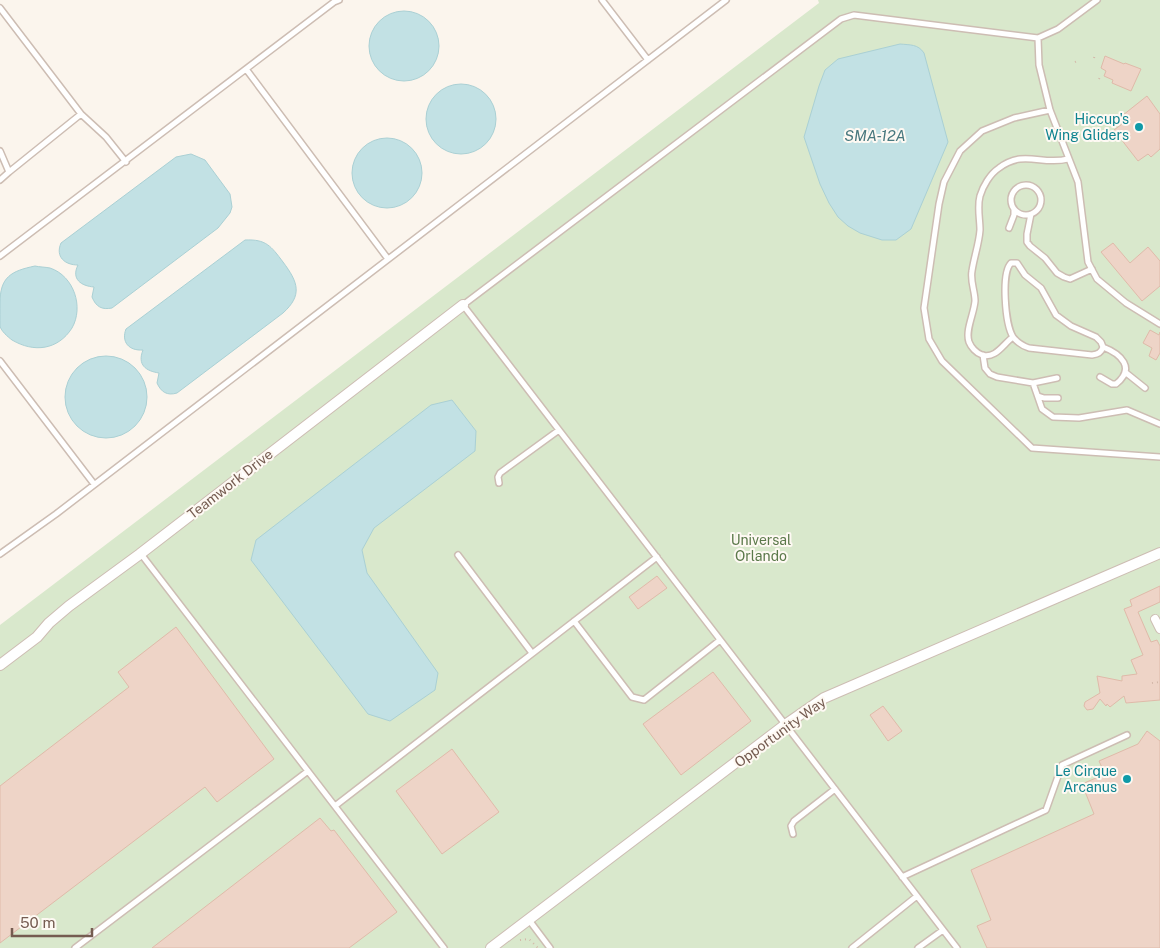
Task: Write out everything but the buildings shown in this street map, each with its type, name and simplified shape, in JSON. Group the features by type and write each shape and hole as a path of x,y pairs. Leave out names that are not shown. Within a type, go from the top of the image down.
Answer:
{"street":[{"name":"Teamwork Drive","path":"0,665 37,637 49,623 69,606 140,554 463,305"},
{"name":"Opportunity Way","path":"491,948 824,698 1160,553"},
{"path":"1156,619 1160,629"}],"lane":[{"path":"0,256 339,0"},
{"path":"602,0 648,60"},
{"path":"0,554 726,0"},
{"path":"957,948 463,305 841,19 854,15 1038,38 1058,29 1097,0"},
{"path":"0,8 81,114 106,137 126,162"},
{"path":"1038,38 1039,65 1050,110 1078,182 1088,262 1097,279 1126,303 1160,324"},
{"path":"246,69 388,259"},
{"path":"1050,110 1014,118 982,131 960,151 953,162 944,182 939,204 924,308 929,339 942,361 1032,448 1160,457"},
{"path":"0,180 81,114"},
{"path":"0,150 9,172"},
{"path":"1013,337 997,352 983,355 972,348 967,335 973,316 975,300 971,280 979,240 978,203 984,187 992,174 1008,162 1029,157 1056,162 1068,159"},
{"path":"1009,228 1014,215 1011,198 1015,189 1020,186 1029,185 1038,190 1041,199 1039,208 1031,214 1022,214 1014,208"},
{"path":"1031,214 1026,234 1027,242 1045,258 1057,273 1070,278 1092,269"},
{"path":"1100,377 1112,384 1116,384 1123,377 1125,367 1120,355 1103,347 1096,337 1071,326 1056,315 1041,288 1025,275 1016,263 1012,263 1006,273 1006,284 1009,322 1013,337 1029,348 1066,353 1098,354 1103,347"},
{"path":"983,355 984,368 990,374 997,377 1034,383 1057,378"},
{"path":"0,361 94,484"},
{"path":"1125,372 1145,388"},
{"path":"1034,383 1042,409 1053,417 1079,418 1127,410 1160,424"},
{"path":"1038,396 1052,399 1058,398"},
{"path":"499,482 498,477 500,473 558,430"},
{"path":"140,554 444,948"},
{"path":"458,555 532,653"},
{"path":"335,806 656,557"},
{"path":"574,621 632,697 644,700 720,640"},
{"path":"902,877 1046,810 1062,765 1127,735"},
{"path":"75,948 308,771"},
{"path":"793,834 791,826 794,821 835,789"},
{"path":"852,948 917,896"},
{"path":"528,920 550,948"},
{"path":"918,948 942,930"}],"path":[{"path":"1099,79 1101,75"},
{"path":"1152,683 1160,682"},
{"path":"516,941 529,939 538,948"}],"green space":[{"name":"Universal Orlando","path":"818,0 1160,0 1160,948 0,948 0,625 819,3"}],"water":[{"path":"404,11 417,14 429,21 436,33 439,46 436,59 429,71 417,78 404,81 391,78 379,71 372,59 369,46 372,33 379,21 391,14"},
{"name":"SMA-12A","path":"900,44 916,46 924,53 948,142 911,229 896,240 882,240 860,233 838,217 820,184 804,137 825,70 838,59"},
{"path":"461,84 474,87 486,94 493,106 496,119 493,132 486,144 474,151 461,154 448,151 436,144 429,132 426,119 429,106 436,94 448,87"},
{"path":"387,138 400,141 412,148 419,160 422,173 419,186 412,198 400,205 387,208 374,205 362,198 355,186 352,173 355,160 362,148 374,141"},
{"path":"191,154 205,160 230,194 232,207 230,213 218,228 112,308 105,309 100,307 92,297 94,287 78,281 76,270 78,265 65,262 60,256 59,248 61,243 176,157"},
{"path":"245,240 263,242 279,256 295,282 296,294 294,300 283,313 177,393 165,393 157,383 159,373 150,371 142,363 141,355 143,350 134,349 125,342 126,329"},
{"path":"35,266 50,268 65,278 75,293 77,302 75,320 72,328 66,335 53,345 37,348 12,340 3,332 0,326 1,294 5,281 19,270"},
{"path":"106,356 122,359 135,368 144,381 147,397 144,413 135,426 122,435 106,438 90,435 77,426 68,413 65,397 68,381 77,368 90,359"},
{"path":"452,400 476,431 475,451 374,528 362,550 367,573 438,673 435,690 390,721 368,714 251,560 256,540 431,405"}],"place":[{"name":"Hiccup's Wing Gliders","path":"1139,127"},
{"name":"Le Cirque Arcanus","path":"1127,779"}]}
